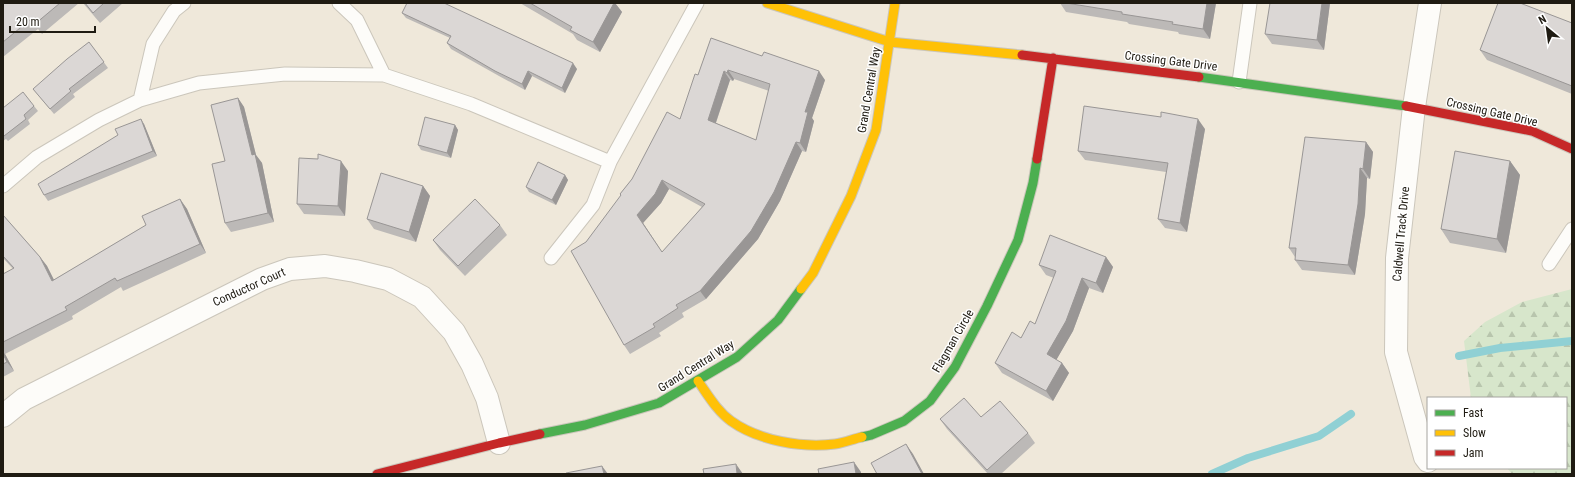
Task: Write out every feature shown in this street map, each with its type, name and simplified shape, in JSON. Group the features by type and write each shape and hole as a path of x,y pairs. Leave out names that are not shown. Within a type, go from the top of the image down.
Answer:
{"street":[{"name":"Crossing Gate Drive","path":"767,3 890,42 1053,58 1239,82 1414,107 1532,131 1572,149"},
{"name":"Grand Central Way","path":"376,474 499,443 585,425 659,403 737,356 778,320 813,273 851,196 876,130 895,3"},
{"name":"Caldwell Track Drive","path":"1427,460 1396,352 1396,258 1414,107 1430,3"},
{"name":"Flagman Circle","path":"698,380 719,410 731,421 754,434 781,442 834,444 871,435 904,420 930,401 955,367 987,306 1018,240 1033,183 1053,58"},
{"name":"Conductor Court","path":"3,416 24,399 37,392 262,279 290,269 326,266 388,279 422,297 454,332 472,364 486,398 499,443"}],"lane":[{"path":"140,100 153,44 174,11 184,3"},
{"path":"339,3 357,20 384,75"},
{"path":"551,258 593,205 610,162 697,3"},
{"path":"1239,82 1250,3"},
{"path":"3,186 38,157 99,120 140,100 199,83 285,74 384,75 471,104 610,162"},
{"path":"1549,264 1572,229"}],"green space":[{"path":"1572,289 1572,474 1512,474 1508,469 1567,469 1567,397 1471,397 1464,341 1485,322 1522,302"}],"building":[{"path":"3,3 60,3 35,24 31,19 3,42"},
{"path":"85,3 104,3 93,13"},
{"path":"407,3 444,3 573,63 562,88 528,71 522,84 495,71 447,43 451,36 402,13"},
{"path":"530,3 614,3 593,42 570,30 572,27"},
{"path":"1066,3 1207,3 1203,29 1172,24 1173,22 1122,14 1122,12"},
{"path":"1270,3 1322,3 1317,40 1265,34"},
{"path":"1498,3 1520,3 1572,23 1572,86 1480,50"},
{"path":"711,38 762,56 764,52 819,71 805,112 808,112 800,143 796,142 774,192 751,231 700,291 676,305 678,308 653,324 655,327 624,345 571,251 586,242 621,195 620,194 632,179 667,112 680,119 695,74 698,75","holes":["728,70 770,84 756,140 708,120 724,71 727,73","662,180 705,204 662,252 637,215 655,194"]},
{"path":"89,42 104,62 69,89 71,91 50,109 33,89"},
{"path":"23,92 34,106 24,115 26,119 4,136 3,108"},
{"path":"238,98 252,155 255,154 268,213 225,223 212,164 225,161 211,105"},
{"path":"1084,106 1161,117 1161,112 1198,119 1180,223 1158,219 1168,163 1078,151"},
{"path":"425,117 455,125 447,153 418,145"},
{"path":"141,119 153,151 44,195 38,184 118,135 115,129"},
{"path":"1305,137 1366,142 1363,169 1360,168 1358,204 1348,265 1295,260 1296,248 1289,248"},
{"path":"1455,151 1510,161 1497,239 1441,229"},
{"path":"318,154 341,161 338,206 297,204 299,158 318,159"},
{"path":"538,162 565,175 552,200 526,187"},
{"path":"381,173 423,186 409,232 367,219"},
{"path":"180,199 200,244 117,281 115,278 65,307 67,310 3,342 3,274 14,268 3,256 3,215 40,257 52,281 146,225 142,216"},
{"path":"475,199 500,225 458,266 433,240"},
{"path":"1050,235 1106,257 1096,283 1082,278 1066,321 1047,354 1062,363 1046,391 995,363 1012,332 1021,338 1030,321 1035,324 1056,271 1039,265"},
{"path":"3,354 7,362 3,364"},
{"path":"964,398 981,417 1000,401 1028,433 987,470 940,419"},
{"path":"906,444 922,474 877,474 871,463"},
{"path":"854,462 856,474 819,474 818,469"},
{"path":"736,464 737,474 704,474 703,469"},
{"path":"602,466 604,474 566,473"}],"waterway":[{"path":"1459,356 1500,348 1572,341"},
{"path":"1212,474 1248,458 1319,436 1351,414"}],"traffic: fast":[{"path":"1199,77 1406,106"},
{"path":"862,437 871,435 904,421 930,401 955,367 987,306 1018,240 1033,183 1037,159"},
{"path":"540,434 585,425 659,403 737,357 778,320 801,289"}],"traffic: slow":[{"path":"767,3 890,42 1022,55"},
{"path":"801,289 813,273 851,196 876,130 895,3"},
{"path":"698,381 726,417 754,434 781,442 809,445 838,443 862,437"}],"traffic: jam":[{"path":"1022,55 1199,77"},
{"path":"1037,159 1053,58"},
{"path":"1406,106 1532,131 1572,149"},
{"path":"377,474 540,434"}]}
